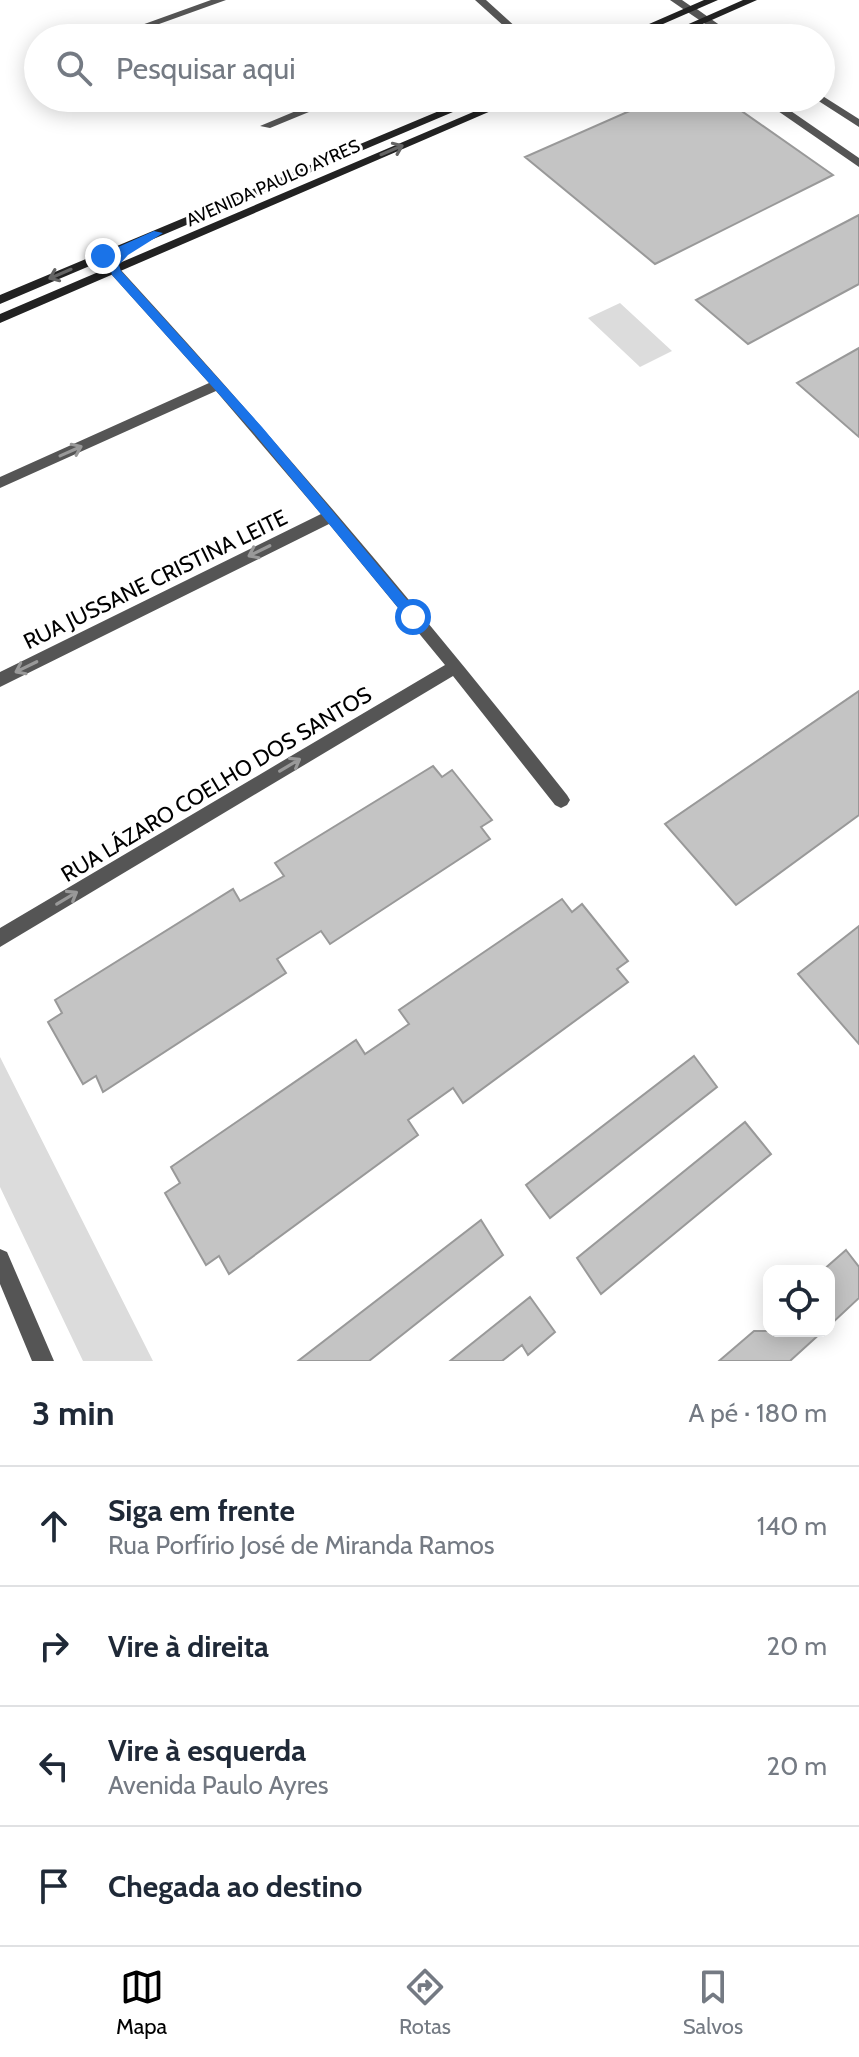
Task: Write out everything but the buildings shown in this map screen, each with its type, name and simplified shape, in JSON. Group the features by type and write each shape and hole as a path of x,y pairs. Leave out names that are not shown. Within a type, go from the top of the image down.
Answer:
{"main road":[{"path":"655,24 713,0"},
{"path":"697,24 752,0"},
{"name":"AVENIDA PAULO AYRES","path":"0,300 447,112"},
{"name":"AVENIDA PAULO AYRES","path":"0,319 116,272 483,112"},
{"path":"116,272 114,264 124,252 158,233"}],"street":[{"path":"151,24 221,0"},
{"path":"480,0 507,24"},
{"path":"675,0 713,24"},
{"path":"835,108 859,124"},
{"path":"266,126 302,112"},
{"path":"785,112 859,163"},
{"path":"116,272 329,517 561,800"},
{"path":"0,483 217,385"},
{"name":"RUA JUSSANE CRISTINA LEITE","path":"0,680 329,517"},
{"name":"RUA LÁZARO COELHO DOS SANTOS","path":"0,938 454,667"},
{"path":"0,1259 43,1361"}],"shaded area":[{"path":"620,303 672,351 640,367 588,318"},
{"path":"0,1057 153,1361 83,1361 0,1187"}],"route":[{"path":"103,256 158,233 124,252 113,268 258,430 413,617"}]}
